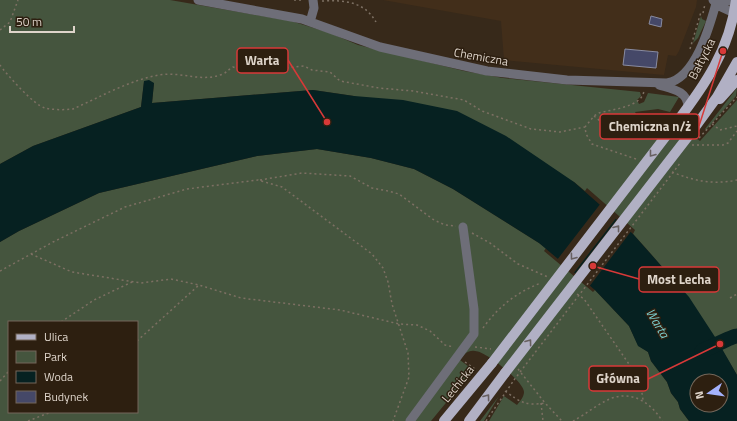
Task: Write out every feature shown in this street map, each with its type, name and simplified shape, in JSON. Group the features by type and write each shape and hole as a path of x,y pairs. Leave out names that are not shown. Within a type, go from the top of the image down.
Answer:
{"main road":[{"name":"Bałtycka","path":"676,123 704,86 719,59 735,13 736,1"},
{"path":"469,421 694,137 704,114 737,62"},
{"path":"704,114 737,80"},
{"name":"Lechicka","path":"444,421 492,363 676,123"}],"street":[{"name":"Chemiczna","path":"198,0 310,22 380,47 488,71 549,78 650,83 674,81 687,72 699,50 716,1"},
{"path":"310,22 314,8 313,0"},
{"path":"716,1 736,1"},
{"path":"716,1 724,8 735,13"},
{"path":"650,83 684,94 688,102 688,107"},
{"path":"410,421 461,354 474,334 475,324 462,227"}],"path":[{"path":"0,30 10,22 18,0"},
{"path":"294,0 352,2 371,13 376,22"},
{"path":"689,51 702,12"},
{"path":"0,65 11,80 40,106 64,110 73,109 135,82 159,75 172,74 202,78 222,74 233,67 249,72 304,66 312,70 330,72 340,81 464,100 482,111 531,128 560,132 585,127 594,116 600,113 639,102 650,83"},
{"path":"693,146 694,137 712,124 737,97"},
{"path":"712,124 720,130 737,126"},
{"path":"585,127 586,134 592,144 640,161"},
{"path":"486,421 505,391 684,159"},
{"path":"668,170 685,177 719,184 737,180"},
{"path":"0,271 125,207 187,189 302,173 350,176 372,188 399,194 434,220 445,225 462,227"},
{"path":"258,180 282,187 372,254 383,268 388,282 392,304 400,324 408,353 409,377 393,421"},
{"path":"31,254 72,272 141,283 171,280 199,285 241,298 340,310 400,324 417,325 430,331 445,344 461,354 474,368"},
{"path":"481,334 494,314 508,301 528,288 552,279"},
{"path":"62,321 94,300 133,282"},
{"path":"138,340 199,285"},
{"path":"730,298 737,294"},
{"path":"477,347 479,341"},
{"path":"461,354 477,347 491,349 497,353"},
{"path":"513,365 518,369 544,403 562,421"},
{"path":"0,381 8,372"},
{"path":"505,391 520,402 532,405 544,403"},
{"path":"573,421 615,397 623,396 643,400 657,412 662,421"},
{"path":"541,403 543,421"},
{"path":"28,421 48,413"}],"shaded area":[{"path":"383,0 697,0 696,7 679,51 676,56 668,55 664,75 504,60 501,21"}],"green space":[{"path":"0,0 170,0 291,21 330,33 358,45 464,71 503,78 640,92 641,96 637,100 639,104 644,102 648,93 679,97 670,112 658,109 635,112 638,117 667,116 700,141 737,100 737,375 702,319 676,284 633,234 635,230 587,188 585,191 574,182 354,96 313,90 152,103 154,83 144,82 141,107 33,146 0,164"},
{"path":"701,16 702,19 706,21 698,38 693,43"},
{"path":"737,88 736,96 706,130 705,129"},
{"path":"317,149 371,158 414,169 453,189 539,243 546,248 544,251 593,292 595,290 629,326 638,345 648,352 651,361 667,382 671,393 678,402 680,409 689,421 489,421 504,396 517,405 523,397 524,392 518,381 495,361 480,352 470,351 460,360 473,370 431,421 0,421 0,242 19,231 99,193 257,156"},
{"path":"499,396 484,421 480,421"}],"water":[{"path":"149,80 154,83 152,103 313,90 354,96 403,100 457,111 506,136 574,182 633,234 689,297 717,340 737,375 737,421 689,421 680,409 678,402 671,393 667,382 651,361 648,352 638,346 629,326 595,290 539,243 453,189 414,169 371,158 317,149 257,156 99,193 19,231 0,242 0,164 33,146 141,107 144,81"}],"pier":[{"path":"601,203 617,217 573,274 557,260"},
{"path":"618,218 632,230 589,287 574,275"}],"building":[{"path":"651,16 662,19 661,27 649,24"},
{"path":"625,49 658,52 656,68 623,65"}],"waterway":[{"path":"702,351 737,336"}],"place":[{"name":"Chemiczna n/ż","path":"723,51"},
{"name":"Warta","path":"327,122"},
{"name":"Most Lecha","path":"593,266"},
{"name":"Główna","path":"720,344"}]}
